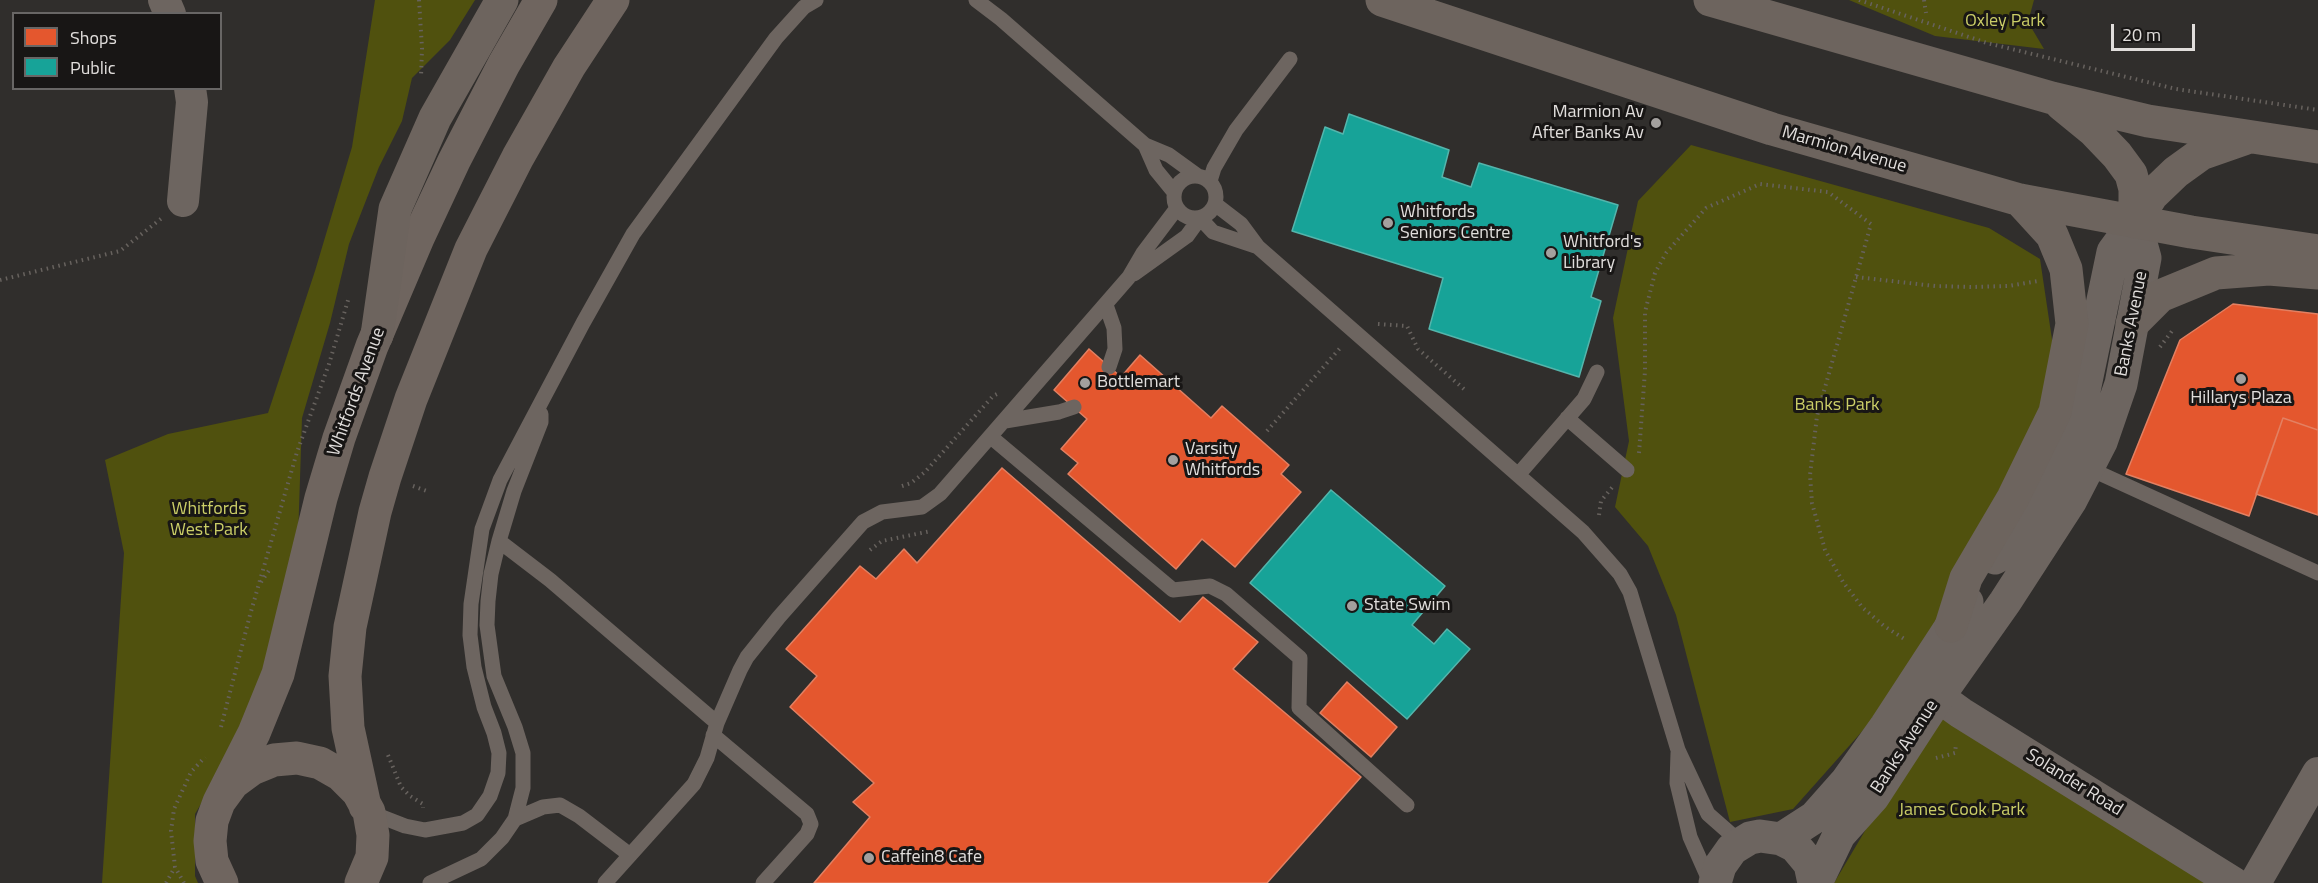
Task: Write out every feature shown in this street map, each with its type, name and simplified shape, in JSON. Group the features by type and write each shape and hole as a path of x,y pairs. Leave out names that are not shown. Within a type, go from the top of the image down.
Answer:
{"highway":[{"path":"377,335 395,209 435,118 502,0"},
{"name":"Marmion Avenue","path":"1382,0 1772,129 2020,200 2135,222 2318,251"},
{"path":"1710,0 2052,98 2148,121 2318,147"},
{"path":"2052,98 2094,131 2131,174 2135,189 2135,222"},
{"path":"2135,222 2152,195 2176,172 2201,154 2248,138"},
{"path":"1951,626 1965,578 2013,498 2055,412 2072,324 2069,288 2063,261 2052,235 2020,200"},
{"path":"2132,324 2160,296 2217,273 2269,269 2318,273"}],"main road":[{"name":"Whitfords Avenue","path":"219,802 254,733 278,674 316,514 332,461 377,335 454,161 504,64 541,0"},
{"path":"360,883 372,857 373,835 348,728 345,676 350,627 375,512 411,399 471,249 529,137 569,67 613,0"},
{"path":"221,882 212,861 210,841 212,821 219,802 233,783 252,769 274,760 297,758 320,763 341,775 357,792 367,809"}],"street":[{"path":"183,201 192,102 190,90"},
{"name":"Banks Avenue","path":"1781,839 1815,817 1846,782 1886,726 1927,688 2005,602 2071,500 2102,442 2121,384 2145,258 2135,222"},
{"name":"Banks Avenue","path":"1815,883 1839,835 1873,797 1927,688 1951,626 2061,456 2080,410 2113,252 2135,222"},
{"name":"Solander Road","path":"1927,688 2234,883"},
{"path":"2255,883 2318,773"},
{"path":"1715,883 1725,856 1741,843 1760,836 1781,839 1795,846 1806,857 1815,883"}],"lane":[{"path":"367,809 405,826 425,830 464,823 477,815 490,796 498,773 499,753 474,667 470,635 474,574 482,529 500,480 633,234 776,38 804,8 816,0"},
{"path":"976,0 1001,19 1145,145 1168,155 1204,179 1216,192 1215,204 1208,214 1200,218 1189,218 1177,208 1174,192 1183,179 1204,179 1214,168 1236,130 1290,59"},
{"path":"1145,145 1156,170 1174,192"},
{"path":"1215,204 1241,224 1258,248 1583,532 1620,574 1630,592 1678,750 1708,814 1741,843"},
{"path":"605,883 694,784 707,758 715,729 747,657 792,602 863,522 876,514 922,507 933,501 1129,278 1143,253 1177,208"},
{"path":"1200,218 1213,232 1258,248"},
{"path":"1129,278 1187,236 1200,218"},
{"path":"1187,236 1213,232"},
{"path":"1106,305 1114,328 1115,349 1109,367"},
{"path":"1518,475 1584,399 1597,372"},
{"path":"430,883 481,859 502,838 515,819 523,788 523,753 494,676 487,625 491,574 499,541 514,491 541,422 541,405"},
{"path":"1005,421 1059,412 1074,407"},
{"path":"1567,418 1627,470"},
{"path":"991,437 1173,590 1210,586 1226,594 1300,658 1299,708 1407,806"},
{"path":"2088,468 2318,573"},
{"path":"499,541 550,580 807,814 811,824 807,834 763,883"},
{"path":"1678,750 1677,783 1690,837 1711,883"},
{"path":"515,819 543,807 560,805 579,816 630,855"}],"path":[{"path":"419,0 422,75 419,85"},
{"path":"1859,0 1987,44 2176,89 2318,110"},
{"path":"1924,0 1926,13"},
{"path":"1599,515 1601,501 1639,456 1645,371 1645,312 1653,282 1666,253 1706,208 1760,184 1828,192 1871,224 1817,416 1810,475 1812,503 1825,550 1843,582 1862,607 1884,626 1912,643"},
{"path":"0,280 120,252 183,201"},
{"path":"1856,277 1935,286 1971,287 2009,286 2042,280"},
{"path":"217,735 297,452 329,364 350,295"},
{"path":"1267,431 1365,320 1370,323 1407,326 1418,349 1465,390"},
{"path":"901,486 911,483 924,472 993,396 1001,392"},
{"path":"865,553 882,541 931,531"},
{"path":"386,749 400,787 423,804 425,830"},
{"path":"184,883 175,867 171,831 174,808 191,772 208,753"},
{"path":"166,883 175,867"}],"green space":[{"name":"Whitfords West Park","path":"375,0 475,0 450,40 412,78 402,121 379,167 349,244 330,323 302,418 296,600 259,705 195,814 195,876 198,883 102,883 124,553 105,460 168,434 268,413 315,271 352,147"},
{"name":"Oxley Park","path":"1849,0 2034,0 2028,22 2044,49 1935,36"},
{"name":"Banks Park","path":"1691,145 1989,228 2040,259 2067,440 1914,673 1793,809 1730,822 1676,615 1648,546 1615,507 1629,441 1613,318 1638,201"},
{"name":"James Cook Park","path":"1938,708 2209,883 1834,883"}],"building: Shops":[{"name":"Hillarys Plaza","path":"2233,304 2318,314 2318,430 2283,418 2249,516 2126,474 2180,340"},
{"path":"1089,349 1121,377 1140,355 1211,418 1222,406 1289,465 1281,474 1301,492 1235,567 1202,539 1176,569 1068,474 1078,463 1061,449 1087,419 1054,390"},
{"path":"2283,418 2318,430 2318,515 2256,494"},
{"path":"1002,468 1180,622 1203,597 1258,642 1233,669 1361,777 1267,883 814,883 870,817 853,802 874,783 790,707 817,676 786,649 860,566 876,579 904,549 917,563"},
{"path":"1347,682 1397,727 1371,757 1320,713"}],"building: Public":[{"path":"1349,114 1449,150 1442,177 1471,187 1479,163 1618,205 1591,297 1601,301 1579,377 1429,329 1443,278 1292,231 1325,127 1343,134"},
{"name":"State Swim","path":"1331,490 1445,586 1412,625 1434,644 1447,629 1470,649 1407,719 1250,583"}],"place":[{"name":"Marmion Av After Banks Av","path":"1656,123"},
{"name":"Whitfords Seniors Centre","path":"1388,223"},
{"name":"Whitford's Library","path":"1551,253"},
{"name":"Hillarys Plaza","path":"2241,379"},
{"name":"Bottlemart","path":"1085,383"},
{"name":"Varsity Whitfords","path":"1173,460"},
{"name":"State Swim","path":"1352,606"},
{"name":"Caffein8 Cafe","path":"869,858"}]}
